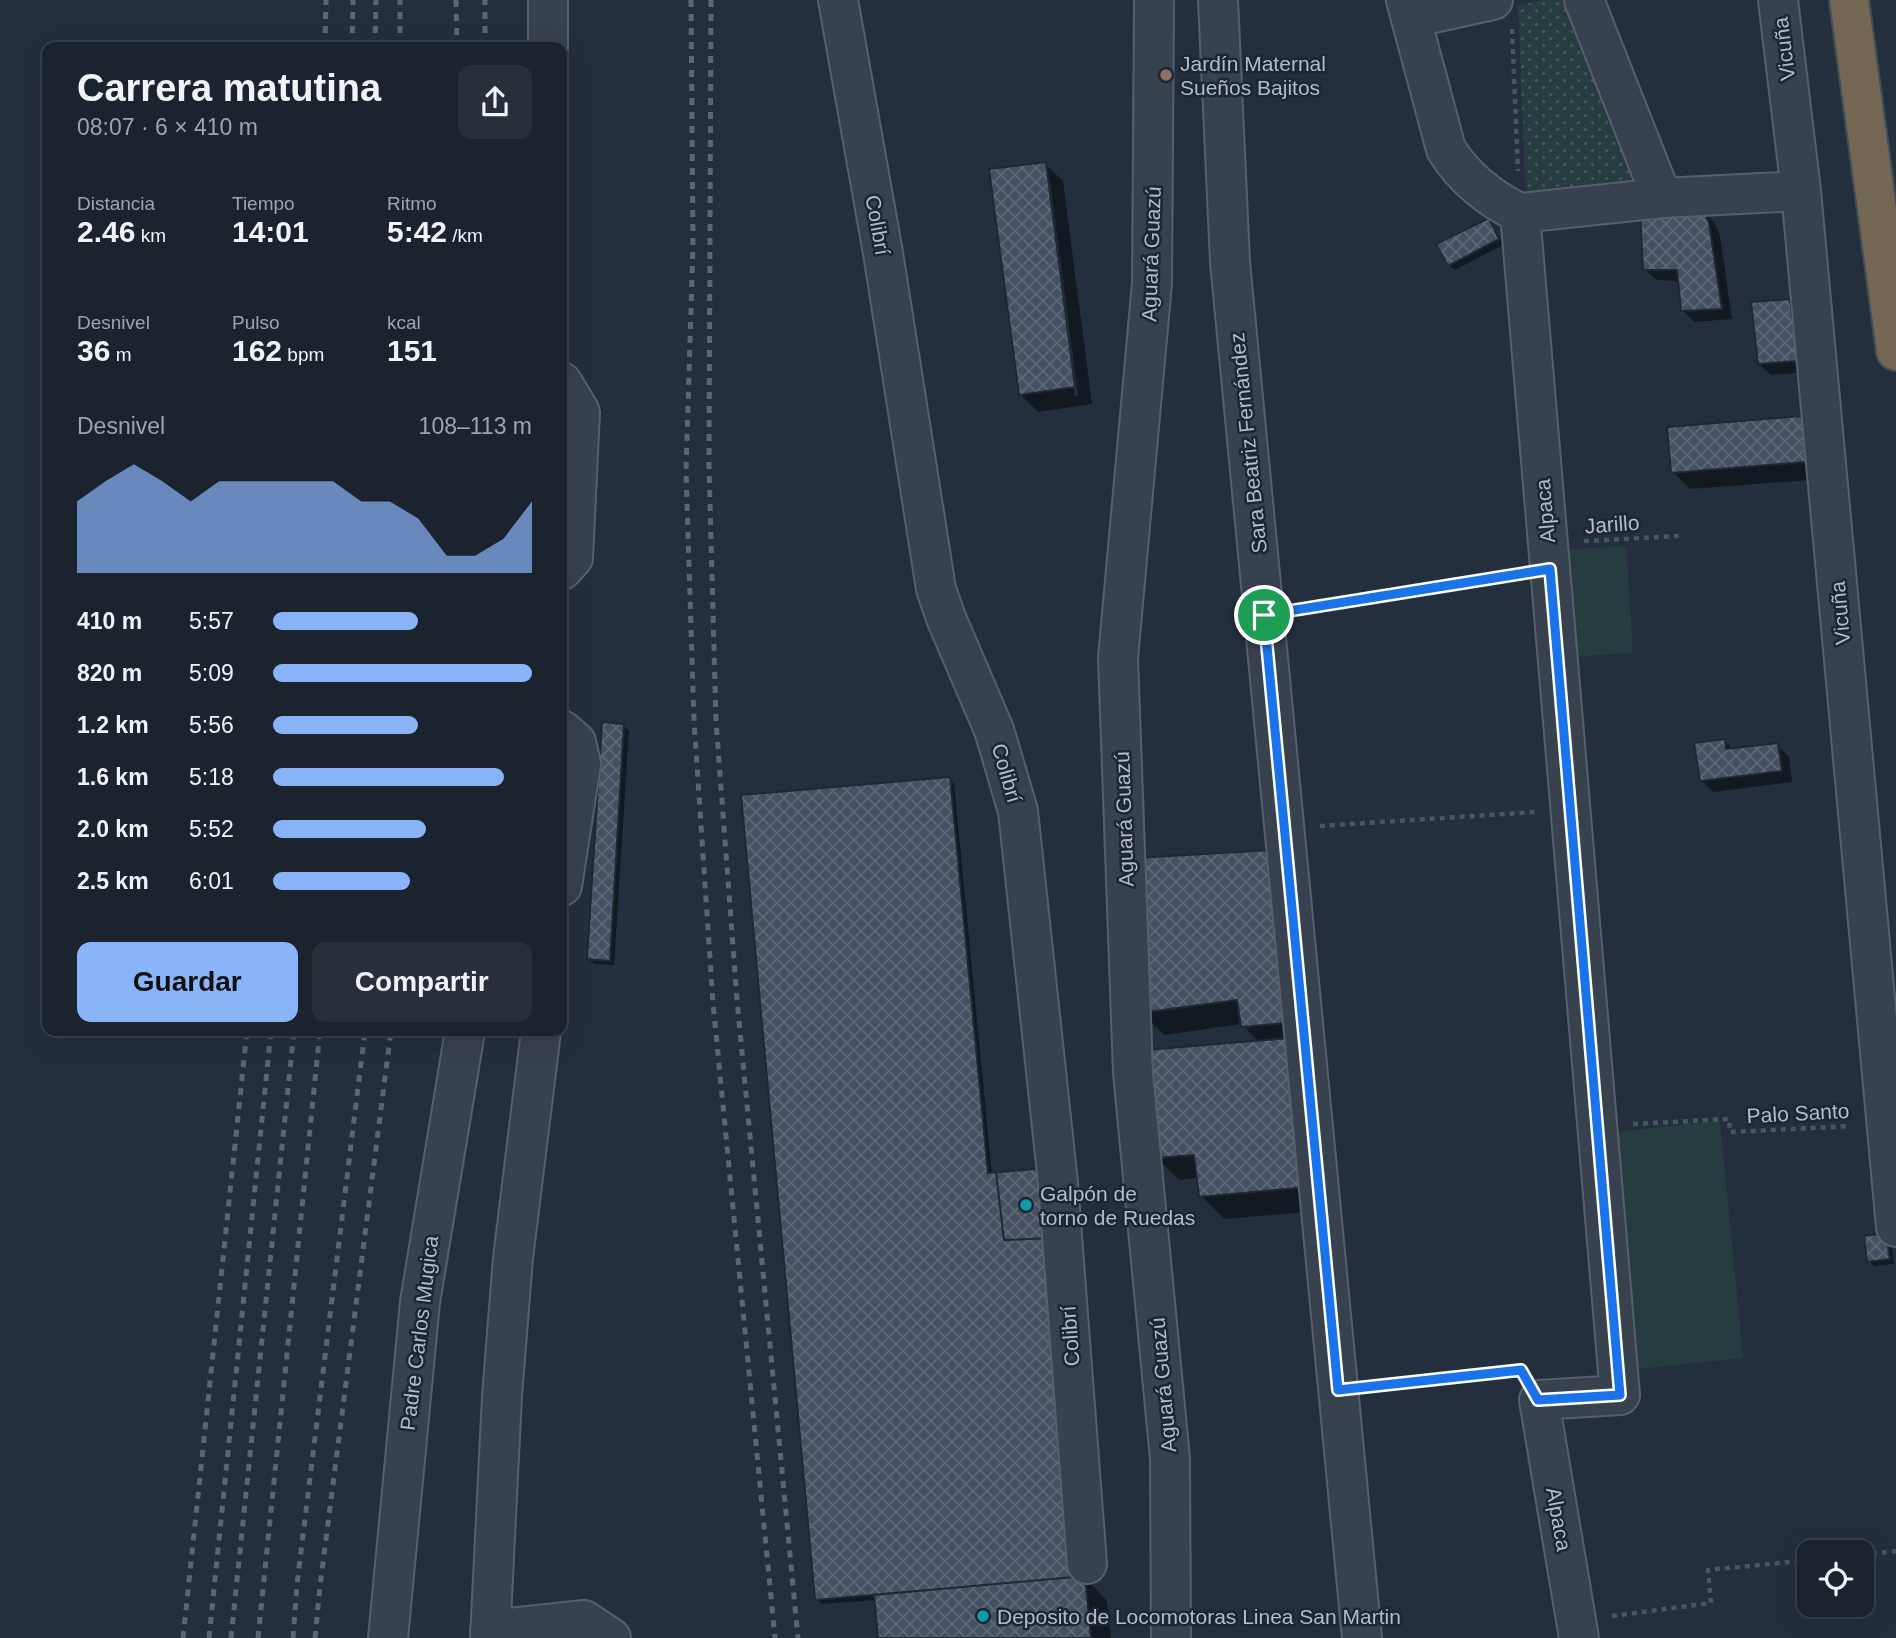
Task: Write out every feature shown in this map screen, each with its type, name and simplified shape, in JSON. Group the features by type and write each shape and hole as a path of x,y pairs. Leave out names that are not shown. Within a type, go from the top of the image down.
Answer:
{"highway":[{"path":"1849,0 1896,351"}],"street":[{"path":"548,0 548,42"},
{"name":"Colibrí","path":"838,0 885,267 936,589 994,730 1018,811 1058,1183 1087,1564"},
{"name":"Aguará Guazú","path":"1154,0 1153,283 1118,658 1133,1073 1170,1459 1171,1638"},
{"name":"Sara Beatriz Fernández","path":"1218,0 1230,262 1362,1638"},
{"path":"1584,0 1662,198"},
{"name":"Vicuña","path":"1778,0 1801,191 1896,1227"},
{"path":"1502,13 1409,9 1446,149 1452,160 1503,206 1520,214 1662,198 1801,191"},
{"name":"Alpaca","path":"1520,214 1620,1395 1538,1400 1577,1630"},
{"path":"567,390 580,412 573,558 567,565"},
{"path":"567,734 576,742 581,764 567,854"},
{"name":"Padre Carlos Mugica","path":"388,1638 420,1301 464,1036"},
{"path":"540,1036 513,1258 502,1396 490,1634 584,1620 611,1638"}],"path":[{"path":"1502,13 1520,214"},
{"name":"Jarillo","path":"1264,615 1549,556 1679,536"},
{"path":"1285,828 1570,810"},
{"name":"Palo Santo","path":"1597,1126 1729,1119 1730,1132 1887,1124"},
{"path":"1338,1390 1521,1370 1538,1400"},
{"path":"1874,1554 1896,1551"},
{"path":"1577,1630 1712,1603 1708,1570 1797,1561"}],"green space":[{"path":"1542,0 1572,0 1644,185 1526,201 1518,6"},
{"path":"1626,546 1633,653 1567,657 1559,550"},
{"path":"1720,1121 1743,1358 1628,1370 1605,1133"}],"building":[{"path":"1046,162 1075,387 1019,395 989,169"},
{"path":"1703,209 1709,223 1722,309 1681,311 1677,270 1643,270 1640,211"},
{"path":"1489,218 1499,239 1448,266 1436,244"},
{"path":"1790,299 1798,361 1758,364 1751,302"},
{"path":"1802,416 1806,462 1671,473 1667,427"},
{"path":"602,722 624,724 610,961 587,959"},
{"path":"1725,739 1726,749 1778,743 1782,771 1700,781 1694,743"},
{"path":"950,777 988,1173 1048,1168 1085,1576 815,1600 741,795"},
{"path":"1272,850 1285,1023 1241,1027 1237,1000 1139,1013 1136,858"},
{"path":"1290,1038 1307,1187 1199,1197 1194,1155 1155,1158 1146,1050"},
{"name":"Galpón de torno de Ruedas","path":"1048,1168 1054,1238 1004,1240 996,1172"},
{"path":"1886,1233 1890,1259 1867,1262 1864,1236"},
{"name":"Deposito de Locomotoras Linea San Martin","path":"1085,1576 1091,1638 878,1638 874,1595"}],"railway":[{"path":"325,42 326,0"},
{"path":"352,42 353,0"},
{"path":"375,42 376,0"},
{"path":"400,0 400,42"},
{"path":"456,0 457,42"},
{"path":"485,0 485,42"},
{"path":"691,0 693,245 686,471 694,721 713,1003 775,1638"},
{"path":"711,0 709,466 716,721 737,1000 798,1638"},
{"path":"183,1638 246,1036"},
{"path":"209,1638 270,1036"},
{"path":"231,1638 293,1036"},
{"path":"258,1638 319,1036"},
{"path":"293,1638 297,1584 364,1036"},
{"path":"315,1638 390,1036"}],"place":[{"name":"Jardín Maternal Sueños Bajitos","path":"1166,75"},
{"name":"Galpón de torno de Ruedas","path":"1026,1205"},
{"name":"Deposito de Locomotoras Linea San Martin","path":"983,1616"}],"route":[{"path":"1550,569 1620,1395 1538,1400 1521,1370 1338,1390 1264,615 1550,569"}]}
